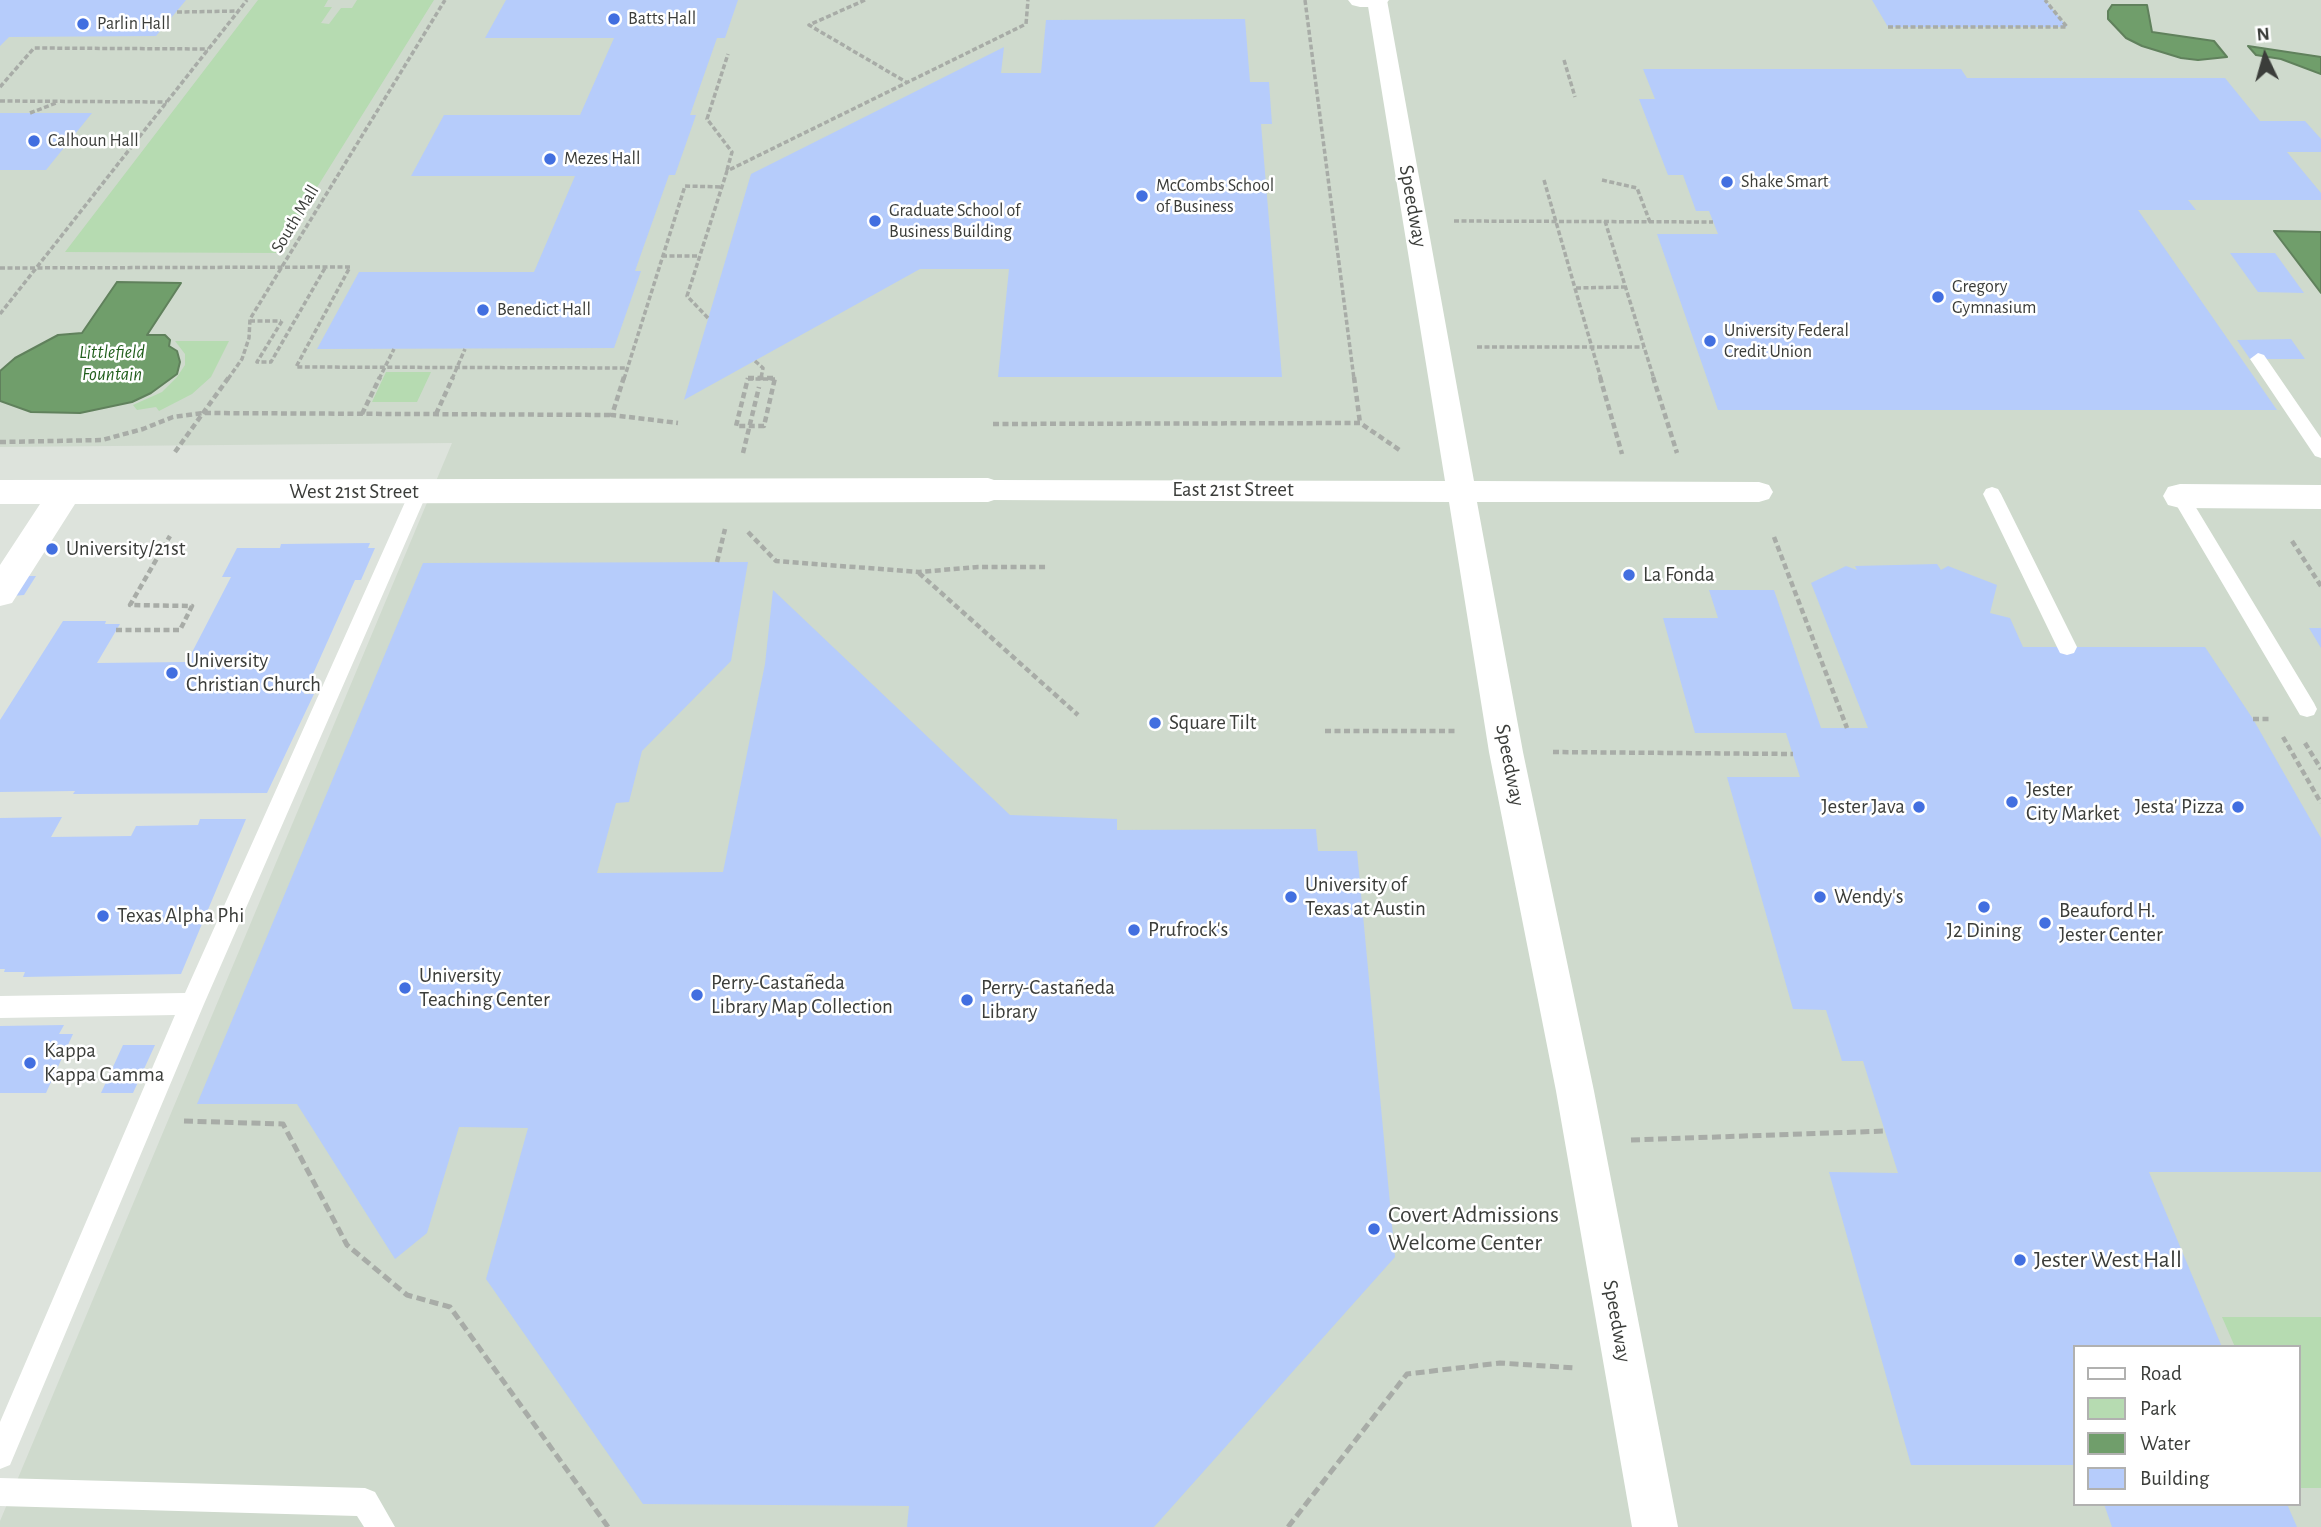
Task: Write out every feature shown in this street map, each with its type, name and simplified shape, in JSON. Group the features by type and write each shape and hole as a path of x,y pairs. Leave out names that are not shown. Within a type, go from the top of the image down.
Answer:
{"street":[{"path":"1360,0 1377,0"},
{"name":"Speedway","path":"1377,0 1505,741 1584,1142 1655,1527"},
{"name":"East 21st Street","path":"707,491 1759,492"},
{"name":"West 21st Street","path":"0,492 707,491"},
{"path":"0,593 65,492"},
{"path":"2180,496 2321,497"}],"lane":[{"path":"2258,359 2321,452"},
{"path":"0,1455 192,1004 419,491"},
{"path":"1992,494 2067,648"},
{"path":"2180,496 2307,709"},
{"path":"0,1007 192,1004"},
{"path":"0,1492 365,1502 380,1527"}],"path":[{"path":"0,314 247,0"},
{"name":"South Mall","path":"175,453 224,388 242,359 249,338 250,321 445,0"},
{"path":"866,0 809,25 906,82"},
{"path":"726,171 1026,24 1028,0"},
{"path":"1305,0 1360,423"},
{"path":"1888,27 2067,27 2045,0"},
{"path":"177,12 239,11"},
{"path":"0,87 34,48 209,49"},
{"path":"708,317 687,296 732,152 707,118 729,54"},
{"path":"1564,60 1576,97"},
{"path":"0,101 167,102"},
{"path":"30,113 60,101"},
{"path":"1544,180 1623,459"},
{"path":"1602,180 1637,188 1650,222"},
{"path":"612,415 685,186 722,187"},
{"path":"1415,220 1713,222"},
{"path":"1605,221 1679,457"},
{"path":"662,256 699,256"},
{"path":"0,268 350,267 296,368 626,368"},
{"path":"250,321 282,321 257,362 271,362 325,268"},
{"path":"1576,288 1625,287"},
{"path":"1437,346 1644,347"},
{"path":"362,414 394,349"},
{"path":"436,414 465,349"},
{"path":"755,361 763,368 761,378"},
{"path":"748,378 775,378 764,426 750,426 736,426 748,378"},
{"path":"750,426 759,387"},
{"path":"0,442 102,440 143,429 173,417 203,413 612,415 678,423"},
{"path":"993,424 1360,423 1403,452"},
{"path":"748,532 776,561 919,572 978,567 1047,567"},
{"path":"116,630 180,629 192,606 130,605 170,536"},
{"path":"1774,537 1847,728"},
{"path":"2292,541 2321,586"},
{"path":"919,572 1078,715"},
{"path":"1325,731 1793,754"},
{"path":"2304,741 2321,769"},
{"path":"144,1120 283,1124 347,1245 407,1294 450,1307 608,1527"},
{"path":"1584,1142 1886,1131"},
{"path":"1287,1527 1407,1374 1500,1363 1626,1370"}],"shaded area":[{"name":"University of Texas at Austin","path":"0,0 2321,0 2321,1527 0,1527 0,1521 452,443 0,447"}],"green space":[{"path":"258,0 328,0 324,7 332,7 321,23 329,24 341,8 352,8 357,0 434,0 276,253 65,252"},
{"path":"175,341 229,341 211,377 192,394 159,411 156,407 137,410 133,405 162,392 185,365 185,354"},
{"path":"386,372 431,372 417,402 372,402"},
{"path":"2222,1317 2321,1317 2321,1488 2300,1488 2300,1345 2234,1345"}],"water":[{"path":"2112,5 2147,5 2152,32 2214,41 2227,57 2198,60 2181,58 2142,46 2126,38 2108,19 2108,11"},
{"path":"2248,46 2321,57 2321,74 2281,59 2256,55"},
{"path":"2274,231 2321,232 2321,293"},
{"name":"Littlefield Fountain","path":"117,282 181,283 147,335 165,335 170,340 169,346 177,351 180,362 177,374 151,393 132,402 80,413 31,412 0,401 0,371 15,358 58,335 82,333"}],"building":[{"name":"Parlin Hall","path":"0,0 186,0 156,36 9,37 0,46"},
{"path":"506,0 738,0 725,38 717,38 690,115 696,115 675,175 669,175 635,271 641,271 614,348 317,349 359,272 534,272 575,176 411,176 444,115 580,115 614,38 485,38"},
{"path":"1872,0 2045,0 2067,27 1888,27"},
{"name":"McCombs School of Business","path":"1245,19 1250,82 1269,82 1272,124 1261,124 1282,377 998,377 1009,269 920,269 684,400 751,174 1004,47 1001,73 1041,73 1046,20"},
{"name":"Gregory Gymnasium","path":"1643,69 1961,69 1967,78 2225,78 2260,121 2305,121 2321,139 2321,152 2287,152 2321,193 2321,200 2188,200 2196,210 2138,210 2277,410 1718,410 1657,234 1718,234 1709,211 1696,211 1683,175 1668,175 1639,99 1655,99"},
{"name":"Calhoun Hall","path":"0,113 92,113 46,170 0,170"},
{"path":"2230,253 2275,253 2304,293 2258,292"},
{"path":"2291,339 2305,359 2250,359 2237,340"},
{"name":"University Christian Church","path":"370,543 368,548 375,548 361,580 355,580 304,694 314,694 267,793 0,792 0,720 63,621 106,621 105,624 120,624 97,663 187,662 231,577 222,577 237,548 280,548 281,544"},
{"name":"Perry-Castañeda Library","path":"748,562 731,661 642,751 629,802 616,803 597,873 723,872 765,664 773,590 1010,815 1117,819 1117,830 1316,829 1318,851 1357,851 1395,1257 1154,1527 907,1527 909,1506 643,1504 486,1279 528,1128 459,1127 427,1233 395,1259 297,1104 197,1104 423,563"},
{"name":"Beauford H. Jester Center","path":"1937,564 1941,570 1948,566 1997,585 1990,613 2010,618 2023,647 2205,647 2253,719 2321,838 2321,1172 2149,1172 2221,1345 2072,1345 2072,1465 1911,1465 1829,1172 1898,1173 1863,1061 1842,1061 1826,1010 1793,1009 1727,777 1800,777 1786,733 1695,733 1663,618 1718,618 1709,590 1774,590 1821,728 1868,728 1811,583 1846,566 1857,570 1855,566"},
{"path":"25,576 36,576 24,595 12,596"},
{"path":"2309,628 2321,628 2321,648"},
{"name":"Texas Alpha Phi","path":"62,817 51,837 131,836 136,826 198,825 200,819 246,819 181,974 23,977 25,972 4,972 5,969 0,969 0,818"},
{"name":"Kappa Kappa Gamma","path":"64,1025 59,1034 73,1034 46,1093 0,1093 0,1026"},
{"path":"123,1045 155,1045 133,1093 101,1093"},
{"path":"2105,1506 2288,1506 2297,1527 2112,1527"}],"place":[{"name":"Batts Hall","path":"614,19"},
{"name":"Parlin Hall","path":"83,24"},
{"name":"Calhoun Hall","path":"34,141"},
{"name":"Mezes Hall","path":"550,159"},
{"name":"Shake Smart","path":"1727,182"},
{"name":"McCombs School of Business","path":"1142,196"},
{"name":"Graduate School of Business Building","path":"875,221"},
{"name":"Gregory Gymnasium","path":"1938,297"},
{"name":"Benedict Hall","path":"483,310"},
{"name":"University Federal Credit Union","path":"1710,341"},
{"name":"University/21st","path":"52,549"},
{"name":"La Fonda","path":"1629,575"},
{"name":"University Christian Church","path":"172,673"},
{"name":"Square Tilt","path":"1155,723"},
{"name":"Jester City Market","path":"2012,802"},
{"name":"Jester Java","path":"1919,807"},
{"name":"Jesta' Pizza","path":"2238,807"},
{"name":"University of Texas at Austin","path":"1291,897"},
{"name":"Wendy's","path":"1820,897"},
{"name":"J2 Dining","path":"1984,907"},
{"name":"Texas Alpha Phi","path":"103,916"},
{"name":"Beauford H. Jester Center","path":"2045,923"},
{"name":"Prufrock's","path":"1134,930"},
{"name":"University Teaching Center","path":"405,988"},
{"name":"Perry-Castañeda Library Map Collection","path":"697,995"},
{"name":"Perry-Castañeda Library","path":"967,1000"},
{"name":"Kappa Kappa Gamma","path":"30,1063"},
{"name":"Covert Admissions Welcome Center","path":"1374,1229"},
{"name":"Jester West Hall","path":"2020,1260"}]}
